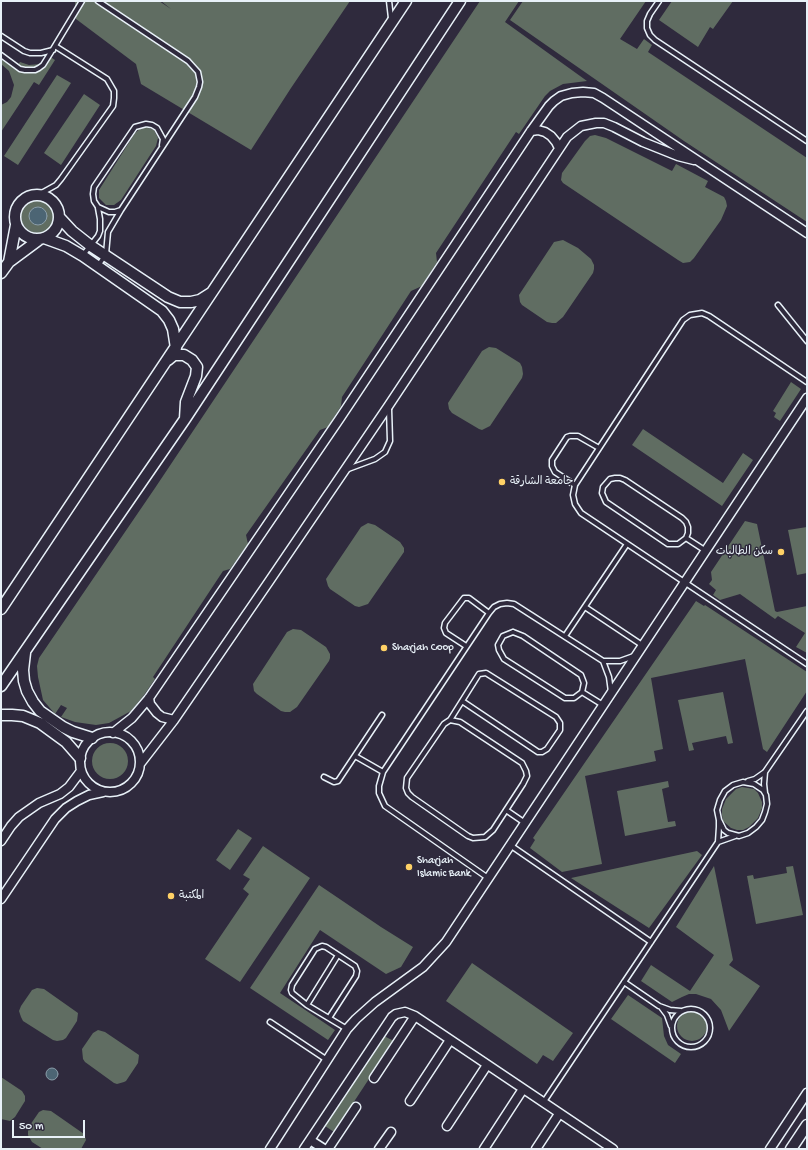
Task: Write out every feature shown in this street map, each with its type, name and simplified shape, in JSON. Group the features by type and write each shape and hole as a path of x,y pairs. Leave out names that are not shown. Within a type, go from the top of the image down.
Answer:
{"street":[{"path":"1,609 406,1"},
{"path":"1,686 185,419 460,1"},
{"path":"113,733 132,718 149,698 340,418 531,131 549,106 561,96 572,92 583,92 594,93 604,98 699,160 807,234"},
{"path":"140,764 174,720 389,405 567,137 581,126 604,123 638,140 678,156 699,160"},
{"path":"531,131 538,130 545,132 551,136 559,148"},
{"path":"38,195 53,201 57,208 59,217 55,230 50,235 32,239 20,232 14,218 18,204 30,196 38,195"},
{"path":"59,217 72,231 91,246 168,297 180,302 191,302 200,300 213,292"},
{"path":"9,262 16,225"},
{"path":"42,238 66,246 83,256 162,311 169,320 173,329 176,348"},
{"path":"1,273 9,262 42,238"},
{"path":"129,288 137,276"},
{"path":"167,361 174,355 184,355 192,360 196,367 196,376 186,402 185,419"},
{"path":"270,1149 347,1029 365,1010 423,967 435,956 446,942 807,398"},
{"path":"26,651 23,670 27,691 40,711 60,731 66,742 80,758"},
{"path":"149,698 150,704 157,713 162,717 174,720"},
{"path":"23,716 33,702"},
{"path":"1,715 12,714 23,716 60,731 73,732 92,738"},
{"path":"1,899 55,819 66,808 90,795 120,790 128,786 134,780 140,764 139,755 135,746 126,737 113,733 102,734 92,738 82,750 80,758 81,771 86,780 93,787 103,792"},
{"path":"1,841 19,817 40,803 60,794 69,787 81,771"},
{"path":"304,1149 392,1018 396,1014 405,1012 415,1016 488,1065 604,1147 613,1149"},
{"path":"374,1078 415,1016"},
{"path":"410,1102 450,1040"},
{"path":"447,1126 488,1065"},
{"path":"484,1149 523,1089"},
{"path":"770,1149 807,1093"},
{"path":"328,1149 356,1107"},
{"path":"536,1149 559,1114"},
{"path":"791,1149 807,1125"},
{"path":"379,1149 391,1132"},
{"path":"310,1140 324,1149"}],"lane":[{"path":"1,55 20,69 30,71 39,68 43,65 54,48 82,1"},
{"path":"98,1 188,61 198,72 200,82 198,92 162,145 108,232 105,256 98,267"},
{"path":"389,1 391,14 390,26"},
{"path":"658,1 647,21 647,28 654,40 807,141"},
{"path":"1,36 24,52 42,53 54,48"},
{"path":"38,195 52,187 61,179 113,106 114,98 114,91 108,79 54,48"},
{"path":"121,210 109,212 103,211 98,207 92,194 94,187 135,127 146,124 157,128 163,139 162,145"},
{"path":"83,256 100,231 98,207"},
{"path":"778,305 807,341"},
{"path":"807,382 709,316 702,313 690,315 683,320 573,489 573,499 581,513 807,664"},
{"path":"344,471 375,459 385,452 390,441 388,420 389,405"},
{"path":"575,485 555,472 552,466 552,460 570,436 578,436 599,448"},
{"path":"615,478 625,480 682,518 688,527 686,538 678,544 668,544 606,502 602,493 606,483 610,479 615,478"},
{"path":"686,538 706,551"},
{"path":"565,636 627,544"},
{"path":"466,646 446,633 444,628 445,623 464,598 469,598 489,612"},
{"path":"488,878 385,806 380,797 379,786 383,772 466,646 489,612 494,607 507,602 514,604 604,661 620,661 635,656"},
{"path":"585,607 642,645"},
{"path":"513,632 523,636 581,675 584,683 582,692 579,696 570,699 561,696 504,658 499,650 500,640 508,633 513,632"},
{"path":"604,661 610,677 611,693"},
{"path":"450,720 460,722 522,763 525,767 527,776 526,780 489,834 484,837 473,838 408,793 405,783 407,778 444,724 450,720 479,674 483,672 488,673 556,717 560,723 560,730 547,749 542,752 538,752 462,702"},
{"path":"582,692 603,705"},
{"path":"543,1103 718,842 720,828 717,810 722,795 734,785 755,779 765,772 807,711"},
{"path":"324,777 334,782 338,781 382,714"},
{"path":"355,756 383,772"},
{"path":"718,842 748,833 756,828 762,820 767,804 764,784 765,772"},
{"path":"743,782 754,784 763,790 766,795"},
{"path":"506,810 525,823"},
{"path":"719,820 721,825 728,833 739,836"},
{"path":"510,845 651,942"},
{"path":"329,1018 356,976 357,971 355,966 324,946 317,947 291,988 292,993 307,1005 347,1029"},
{"path":"307,1005 338,955"},
{"path":"624,982 659,1006 667,1015 676,1040 682,1045 689,1047 703,1043 708,1038 710,1031 710,1023 707,1017 702,1012 688,1008 681,1011 674,1018 672,1026"},
{"path":"659,1006 670,1010 681,1011"},
{"path":"270,1022 328,1060"}],"green space":[{"path":"75,1 159,1 171,9 161,1 350,1 251,150 141,84 136,64 76,19"},
{"path":"480,1 519,1 505,22 587,81 563,84 550,91 519,134 516,132 436,253 437,262 422,286 411,291 342,397 341,406 328,427 320,430 246,535 248,544 230,569 223,571 153,677 155,679 131,711 109,723 96,725 75,722 61,717 67,708 61,705 55,714 43,700 38,677 37,666 39,658 155,488"},
{"path":"523,1 646,1 620,39 637,49 644,39 652,45 648,52 807,158 807,222 684,141 510,20"},
{"path":"672,1 733,1 713,29 710,27 698,47 659,20"},
{"path":"49,56 55,60 39,85 34,82 1,132 1,105 7,102 11,97 14,85 9,71 1,64 1,59 15,68 20,62 29,65 40,64"},
{"path":"57,75 71,83 18,165 4,156"},
{"path":"84,94 100,105 61,165 44,153"},
{"path":"142,127 154,130 158,138 156,146 121,200 114,205 106,205 99,198 99,190 135,133"},
{"path":"595,135 606,138 672,171 676,164 708,181 705,187 724,197 727,206 721,220 690,262 683,263 678,260 563,183 561,180 562,173 585,141 590,136"},
{"path":"38,199 44,200 50,204 54,210 54,222 50,228 44,232 38,233 32,232 26,228 22,222 21,216 22,210 26,204 32,200"},
{"path":"563,240 578,248 591,259 594,269 593,273 563,317 556,323 552,323 547,322 522,305 519,295 554,242"},
{"path":"489,347 496,348 520,363 523,374 522,378 490,426 482,430 452,413 449,409 448,403 482,351"},
{"path":"791,382 801,389 780,421 774,417 776,413 773,411"},
{"path":"643,429 723,483 743,453 753,460 722,506 632,445"},
{"path":"745,521 757,524 775,611 777,612 807,606 807,653 796,647 805,633 778,616 775,619 740,594 720,600 713,595 716,590 709,584 712,580 711,572"},
{"path":"368,523 375,525 400,542 404,548 404,552 368,604 359,607 355,606 330,589 326,579 361,527"},
{"path":"807,527 807,573 797,575 788,530"},
{"path":"696,601 704,606 705,605 807,672 807,691 767,752 763,749 745,659 651,678 663,749 654,751 656,761 585,776 602,864 562,872 530,848 535,840 533,838"},
{"path":"293,629 301,630 326,647 330,654 330,658 297,707 290,712 285,712 281,711 257,694 254,691 253,684 287,632"},
{"path":"723,692 733,743 728,744 726,736 692,743 694,750 689,751 678,700"},
{"path":"114,743 123,748 127,754 127,768 123,774 114,779 106,779 97,774 93,768 92,757 97,748 103,744"},
{"path":"668,781 669,787 662,789 668,822 675,821 676,826 625,836 617,791"},
{"path":"742,787 754,789 758,793 762,802 762,808 758,818 749,827 743,830 737,830 731,828 723,821 722,809 726,799 736,789"},
{"path":"238,829 252,838 230,870 216,860"},
{"path":"263,846 310,878 240,982 205,959 249,894 243,889 250,879 243,875"},
{"path":"697,851 702,855 649,928 571,878"},
{"path":"714,866 733,960 729,965 760,986 729,1031 721,1010 711,999 696,994 689,994 672,1002 641,981 651,965 690,991 714,955 676,927"},
{"path":"793,866 803,915 756,924 747,876 753,875 754,879 787,873 786,867"},
{"path":"319,885 413,947 401,967 386,974 320,930 280,993 335,1030 328,1040 250,988"},
{"path":"472,963 573,1033 553,1061 543,1055 537,1064 446,1001"},
{"path":"37,988 44,989 78,1013 77,1021 66,1038 63,1040 53,1040 23,1021 21,1017 19,1011 21,1006 32,990"},
{"path":"628,995 662,1018 664,1036 668,1045 681,1054 675,1063 611,1019"},
{"path":"692,1011 703,1015 707,1026 703,1037 692,1041 681,1037 677,1026 681,1015"},
{"path":"98,1030 105,1032 139,1055 138,1063 126,1081 117,1084 114,1083 83,1059 82,1049 93,1033"},
{"path":"384,1036 394,1041 334,1132 325,1126"},
{"path":"1,1077 22,1091 25,1096 25,1101 15,1117 10,1121 1,1119"},
{"path":"43,1110 51,1111 84,1134 86,1140 81,1149 43,1149 32,1142 28,1135 28,1128 39,1112"}],"water":[{"path":"34,207 42,207 47,212 45,223 42,225 34,225 29,220 29,212"},
{"path":"54,1068 57,1069 57,1079 50,1080 47,1079 46,1072 47,1069"}],"place":[{"name":"جامعة الشارقة","path":"502,482"},
{"name":"سكن الطالبات","path":"781,552"},
{"name":"Sharjah Coop","path":"384,648"},
{"name":"Sharjah Islamic Bank","path":"409,867"},
{"name":"المكتبة","path":"171,896"}]}
